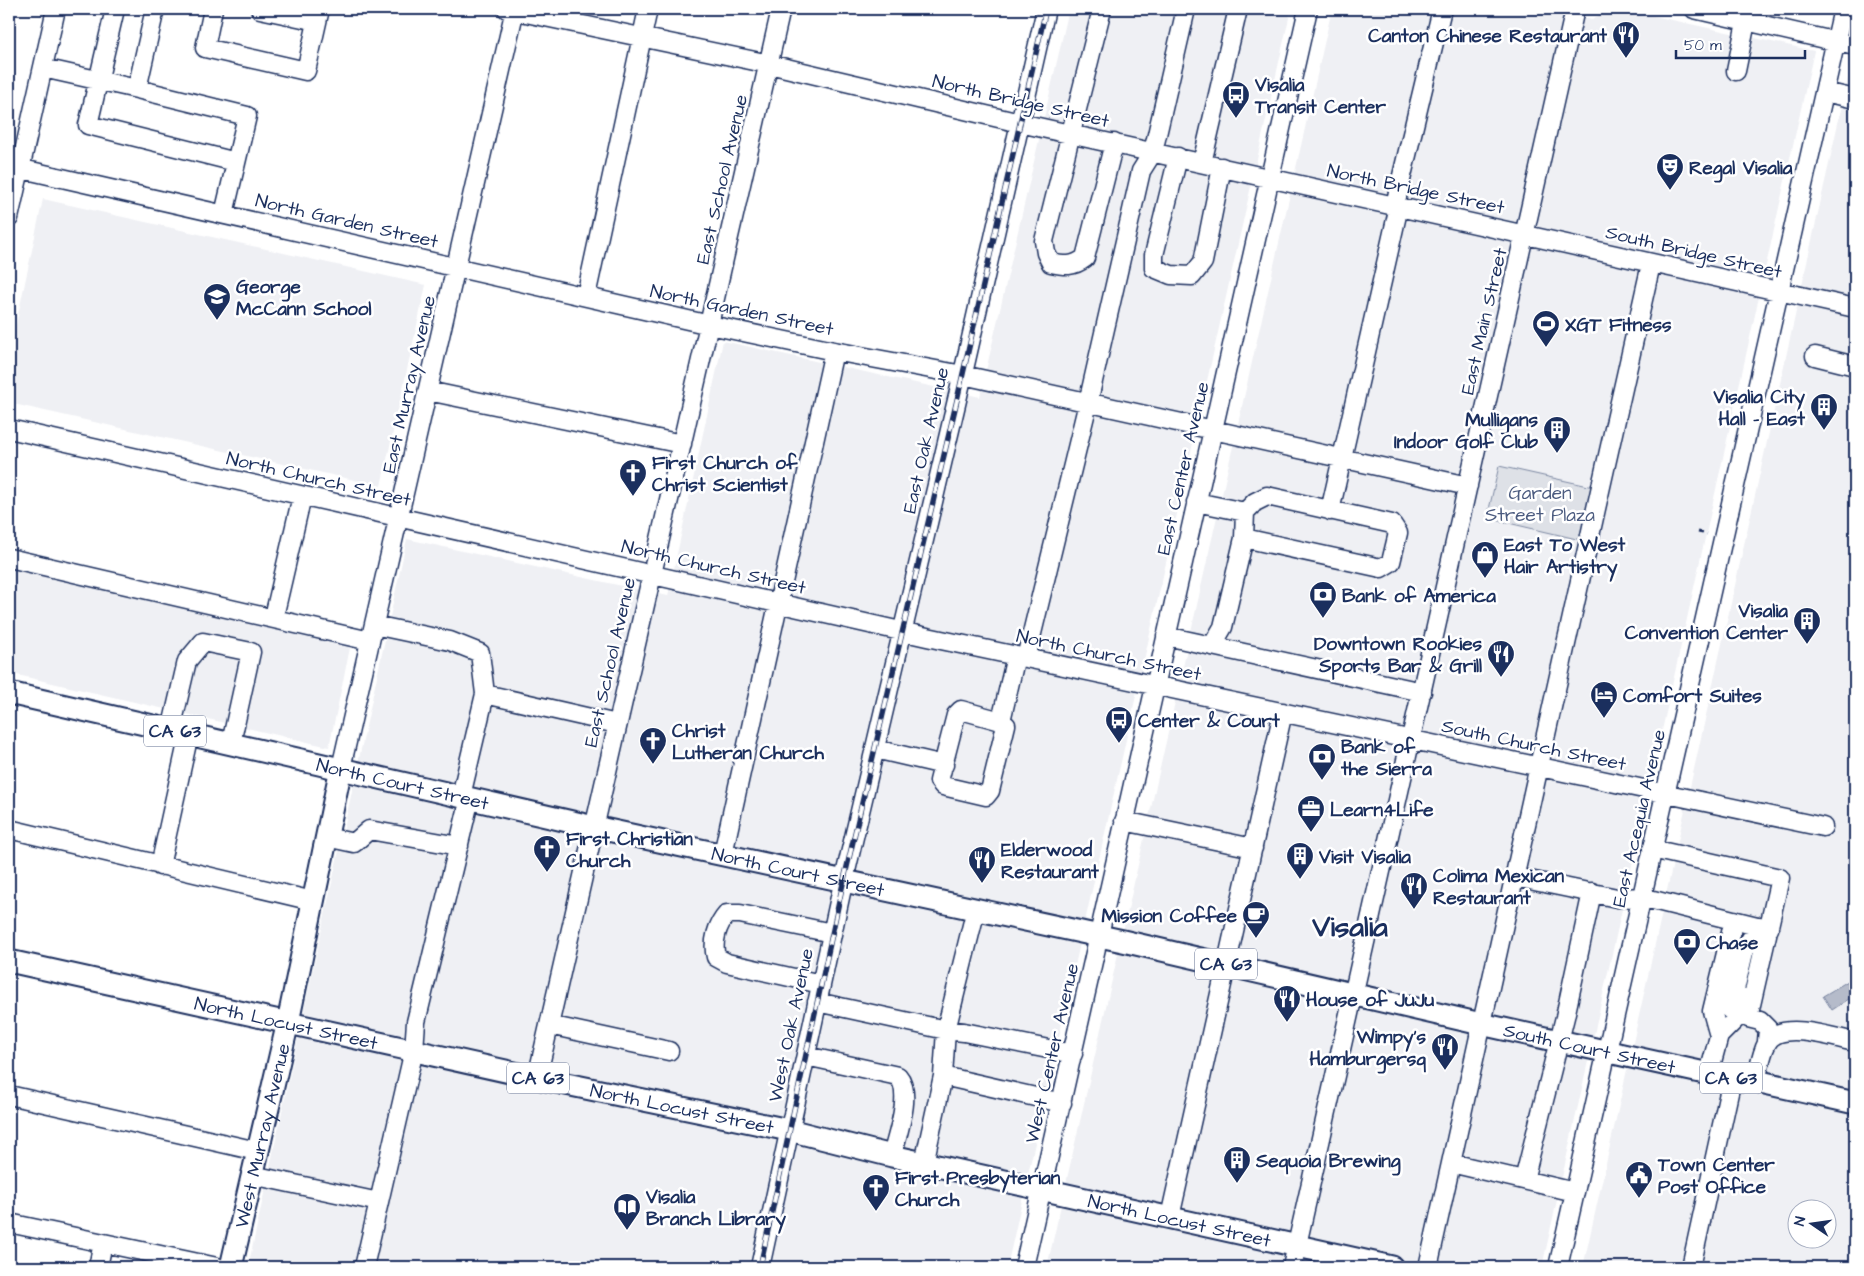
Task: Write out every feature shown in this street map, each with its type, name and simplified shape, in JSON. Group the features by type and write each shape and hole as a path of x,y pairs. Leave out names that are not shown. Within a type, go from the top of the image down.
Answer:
{"main road":[{"name":"North Court Street","path":"9,693 594,827 1099,936 1353,995"},
{"name":"West Murray Avenue","path":"231,1267 288,1022 341,768"},
{"name":"North Locust Street","path":"9,961 537,1078 790,1130 892,1156 1296,1246"},
{"name":"South Court Street","path":"1353,995 1732,1079 1756,1081 1855,1103"},
{"name":"CA 63","path":"1296,1246 1392,1267"}],"street":[{"path":"9,218 14,167 43,68 56,9"},
{"path":"115,9 88,125 236,162"},
{"path":"137,89 155,9"},
{"path":"213,9 205,48 306,71 318,15 260,9"},
{"name":"North Bridge Street","path":"512,9 769,64 1072,134 1524,234"},
{"name":"East Murray Avenue","path":"341,768 428,391 512,9"},
{"path":"586,296 648,9"},
{"name":"East School Avenue","path":"537,1078 650,573 710,325 781,9"},
{"name":"East Oak Avenue","path":"844,880 963,375 1046,9"},
{"path":"1102,9 1044,241 1051,263 1066,266 1076,265 1085,258 1114,143"},
{"path":"1001,720 1021,657 1088,403 1141,170 1153,152 1186,9"},
{"path":"1202,163 1238,9"},
{"name":"East Center Avenue","path":"1099,936 1308,9"},
{"path":"1330,510 1442,9"},
{"name":"East Main Street","path":"1292,1267 1575,9"},
{"path":"1694,9 1855,46"},
{"name":"East Acequia Avenue","path":"1558,1267 1843,9"},
{"path":"1736,71 1746,22"},
{"path":"43,68 247,116 224,214"},
{"path":"1825,92 1855,99"},
{"path":"1178,157 1154,255 1154,268 1170,275 1192,276 1203,262 1222,167"},
{"name":"North Garden Street","path":"14,167 710,325 963,375 1468,486"},
{"name":"South Bridge Street","path":"1524,234 1650,264 1855,308"},
{"path":"1428,1267 1515,877 1537,766 1650,264"},
{"path":"722,854 834,351"},
{"path":"1815,356 1855,366"},
{"path":"428,391 682,444"},
{"name":"North Church Street","path":"9,429 398,519 650,573 902,631 1411,738"},
{"path":"276,608 302,496"},
{"path":"1212,646 1223,627 1244,538 1245,512 1254,502 1268,496 1392,524 1398,533 1391,562 1381,568 1244,538"},
{"path":"1196,502 1245,512"},
{"path":"9,558 372,633 450,641 480,653 485,694 459,846 416,1022 414,1050 364,1267"},
{"path":"1166,636 1422,692"},
{"path":"160,866 180,732 187,661 203,642 251,652 231,743"},
{"path":"485,694 617,724"},
{"path":"961,710 1001,720 1006,725 990,791 986,796 943,786 939,781 956,715 961,710"},
{"path":"1170,1217 1283,712"},
{"name":"South Church Street","path":"1411,738 1823,827"},
{"path":"874,748 944,765"},
{"path":"1124,821 1253,848"},
{"path":"9,829 313,901"},
{"path":"326,837 354,843 369,830 459,846"},
{"path":"1652,849 1780,878 1738,1017 1720,1032"},
{"path":"1515,877 1617,898 1642,897 1764,927"},
{"name":"West Oak Avenue","path":"760,1267 844,880"},
{"path":"1524,1180 1565,1018 1592,892"},
{"path":"924,1163 943,1076 946,1030 976,909"},
{"path":"821,984 727,963 716,957 714,948 719,922 727,914 740,914 832,934"},
{"path":"1709,1073 1720,1032 1737,946 1734,920"},
{"path":"1756,1081 1767,1041 1768,1029 1760,1021 1748,1018 1764,927"},
{"name":"West Center Avenue","path":"1024,1267 1099,936"},
{"path":"817,1002 946,1030 1073,1054"},
{"path":"549,1025 669,1051"},
{"path":"1767,1041 1782,1032 1796,1030 1855,1042"},
{"path":"806,1056 898,1076 902,1081 905,1097 892,1156"},
{"path":"943,1076 1062,1103"},
{"path":"1691,1267 1732,1079"},
{"path":"9,1095 258,1151"},
{"path":"1451,1163 1575,1192"},
{"path":"252,1174 379,1202"},
{"path":"9,1223 217,1267"},
{"path":"98,1267 103,1243"}],"shaded area":[{"path":"1069,9 1291,9 1007,1267 248,1267 407,539 668,596 723,341 980,397"},
{"path":"1332,9 1552,9 1555,12 1592,20 1608,9 1622,9 1814,51 1542,1267 1047,1267"},
{"path":"1855,47 1855,1267 1583,1267"},
{"name":"George McCann School","path":"43,199 426,285 381,486 9,403 9,357"},
{"path":"9,565 350,648 329,747 9,673"}],"green space":[{"name":"Garden Street Plaza","path":"1499,466 1593,487 1581,540 1487,518"}],"water":[{"path":"1848,981 1855,995 1832,1010 1823,996"}],"railway":[{"path":"760,1267 842,888 957,400 1046,9"}],"place":[{"name":"Canton Chinese Restaurant","path":"1626,59"},
{"name":"Visalia Transit Center","path":"1236,119"},
{"name":"Regal Visalia","path":"1670,191"},
{"name":"George McCann School","path":"217,321"},
{"name":"XGT Fitness","path":"1546,348"},
{"name":"Visalia City Hall - East","path":"1824,431"},
{"name":"Mulligans Indoor Golf Club","path":"1557,454"},
{"name":"First Church of Christ Scientist","path":"633,497"},
{"name":"East To West Hair Artistry","path":"1485,579"},
{"name":"Bank of America","path":"1323,619"},
{"name":"Visalia Convention Center","path":"1807,645"},
{"name":"Downtown Rookies Sports Bar & Grill","path":"1501,678"},
{"name":"Comfort Suites","path":"1604,719"},
{"name":"Center & Court","path":"1119,744"},
{"name":"Christ Lutheran Church","path":"653,765"},
{"name":"Bank of the Sierra","path":"1322,781"},
{"name":"Learn4Life","path":"1311,833"},
{"name":"First Christian Church","path":"547,873"},
{"name":"Visit Visalia","path":"1300,880"},
{"name":"Elderwood Restaurant","path":"982,884"},
{"name":"Colima Mexican Restaurant","path":"1414,910"},
{"name":"Mission Coffee","path":"1256,939"},
{"name":"Chase","path":"1687,966"},
{"name":"House of JuJu","path":"1287,1023"},
{"name":"Wimpy's Hamburgersq","path":"1445,1071"},
{"name":"Sequoia Brewing","path":"1237,1184"},
{"name":"Town Center Post Office","path":"1639,1199"},
{"name":"First Presbyterian Church","path":"876,1212"},
{"name":"Visalia Branch Library","path":"627,1231"}],"district":[{"name":"Visalia","path":"1350,926"}]}
